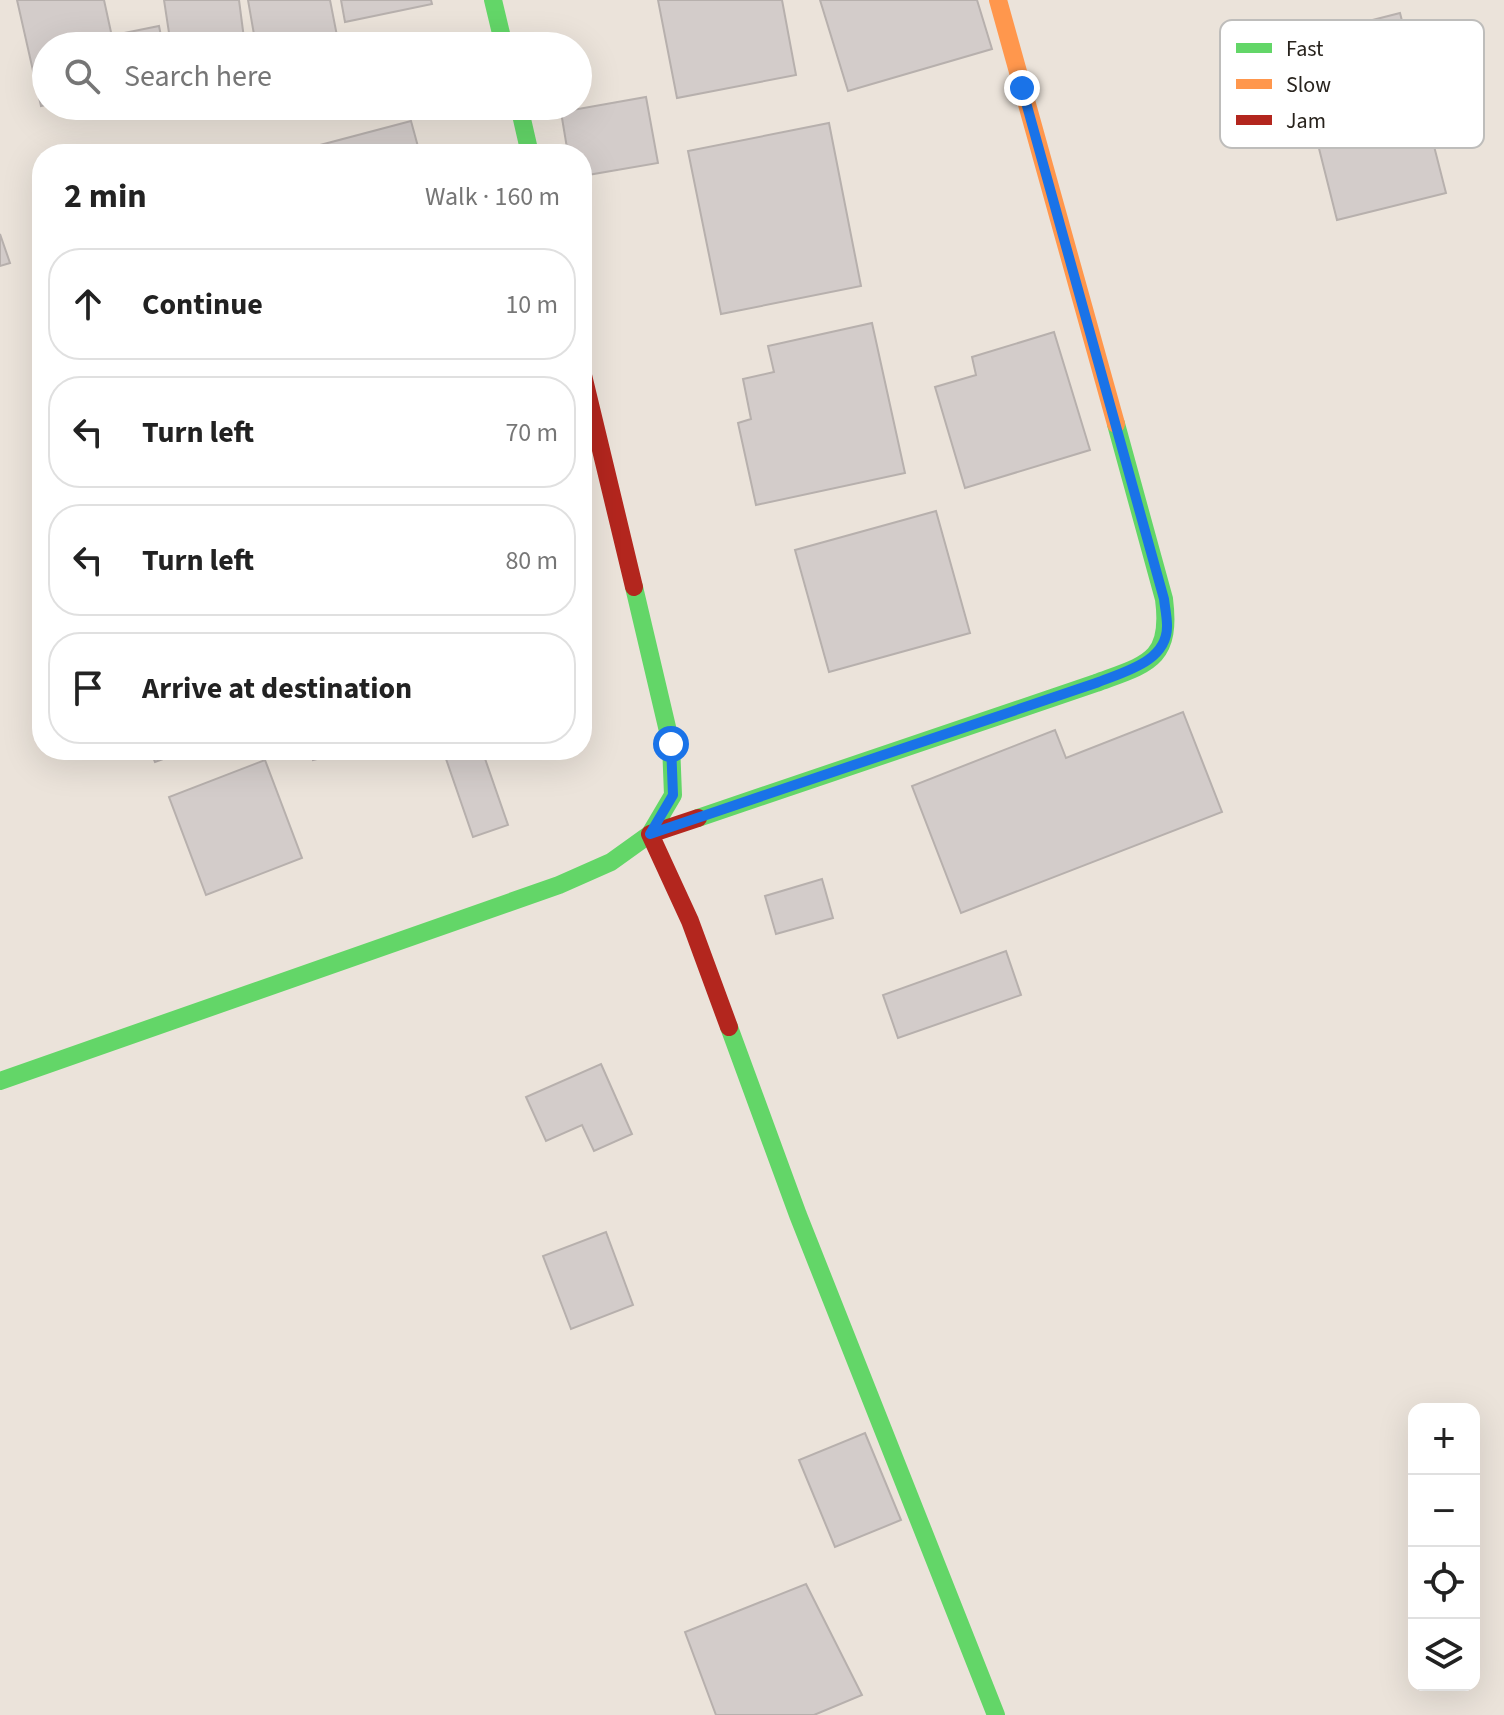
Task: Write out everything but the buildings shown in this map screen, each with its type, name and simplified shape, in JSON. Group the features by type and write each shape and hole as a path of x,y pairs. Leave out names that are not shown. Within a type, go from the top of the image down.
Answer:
{"street":[{"path":"493,0 501,32"},
{"path":"0,1081 559,885 611,862 650,834 1096,683 1139,666 1156,655 1168,629 1164,599 998,0"},
{"path":"522,120 528,144"},
{"path":"592,413 671,744 673,795 650,834"},
{"path":"650,834 690,921 798,1215 996,1715"}],"traffic: fast":[{"path":"493,0 501,32"},
{"path":"522,120 528,144"},
{"path":"698,818 1096,683 1129,671 1152,657 1164,636 1164,599 1116,424"},
{"path":"0,1081 559,885 611,862 650,834 673,795 671,744 634,587"},
{"path":"729,1027 798,1215 996,1715"}],"traffic: slow":[{"path":"998,0 1116,424"}],"traffic: jam":[{"path":"592,413 634,587"},
{"path":"698,818 650,834 690,921 729,1027"}],"route":[{"path":"671,744 673,795 650,834 1096,683 1139,666 1156,655 1168,629 1164,599 1022,88"}]}
